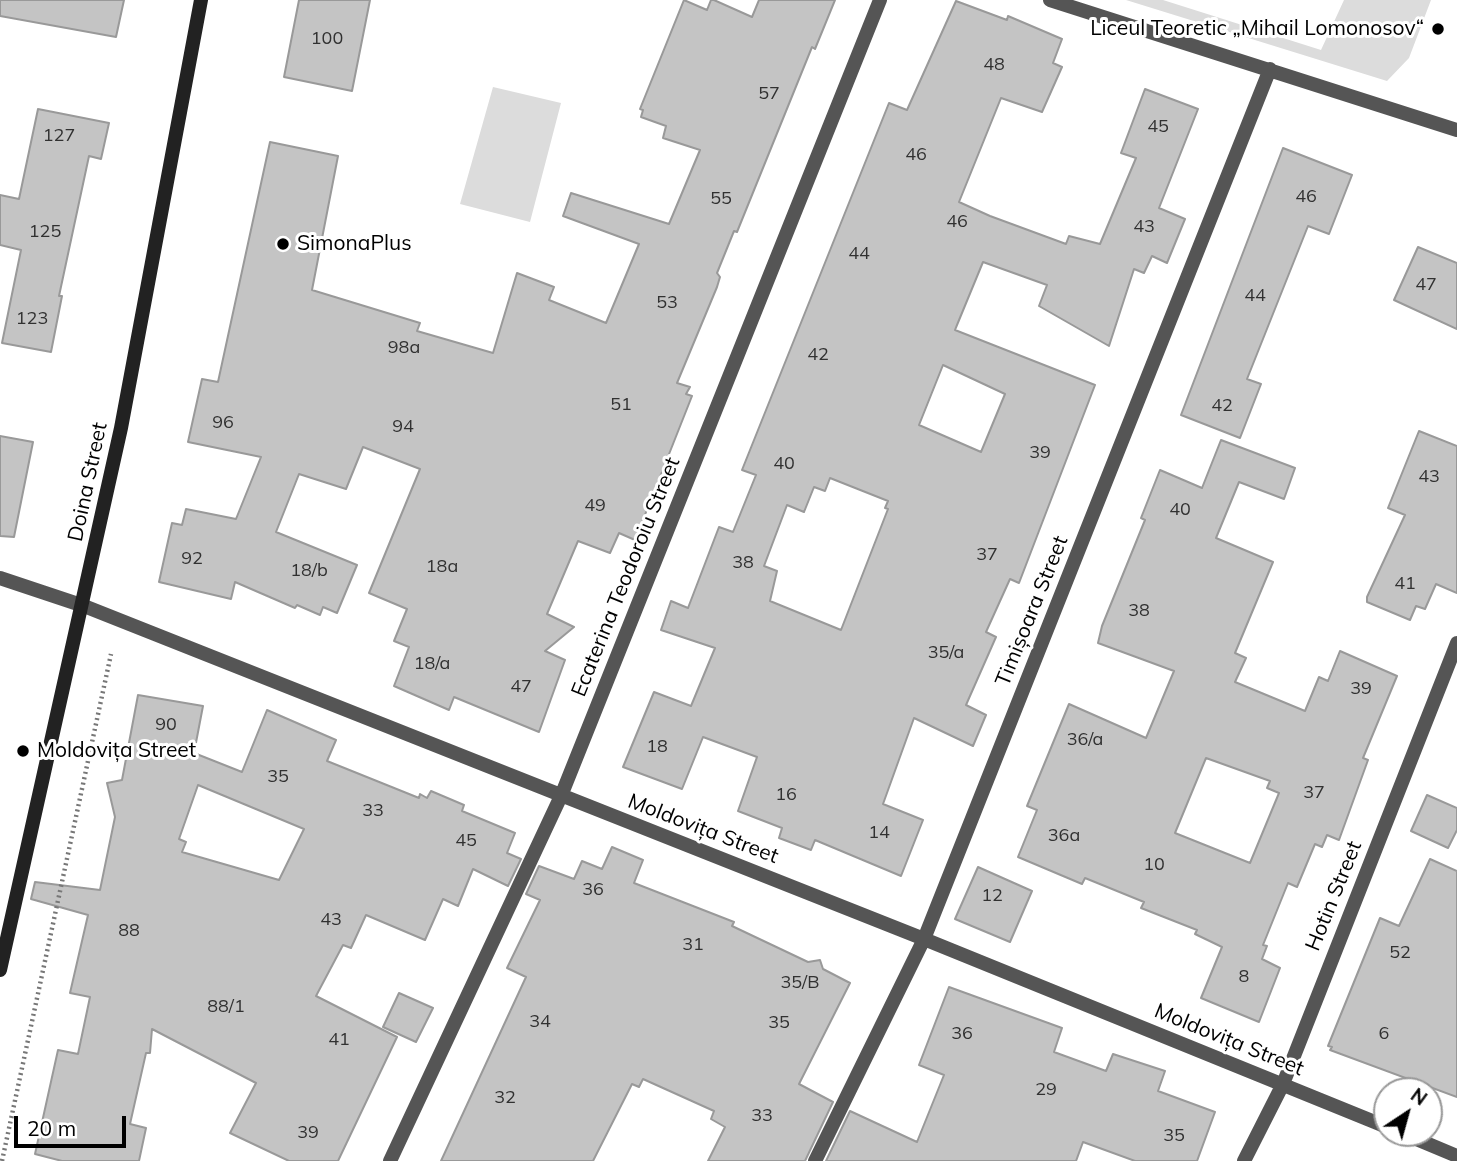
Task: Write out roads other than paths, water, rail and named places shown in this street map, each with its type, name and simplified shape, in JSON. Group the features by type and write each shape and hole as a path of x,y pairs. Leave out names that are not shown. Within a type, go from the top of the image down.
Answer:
{"main road":[{"name":"Doina Street","path":"0,970 121,428 201,0"}],"street":[{"name":"Ecaterina Teodoroiu Street","path":"390,1161 561,796 880,0"},
{"path":"1050,0 1457,130"},
{"name":"Timișoara Street","path":"815,1161 924,939 1270,69"},
{"name":"Moldovița Street","path":"0,578 83,606 924,939 1373,1121"},
{"name":"Hotin Street","path":"1244,1161 1283,1084 1457,643"},
{"path":"1435,1147 1457,1156"}],"place":[{"name":"Liceul Teoretic „Mihail Lomonosov“","path":"1438,29"},
{"name":"SimonaPlus","path":"283,244"},
{"name":"Moldovița Street","path":"23,751"}]}
